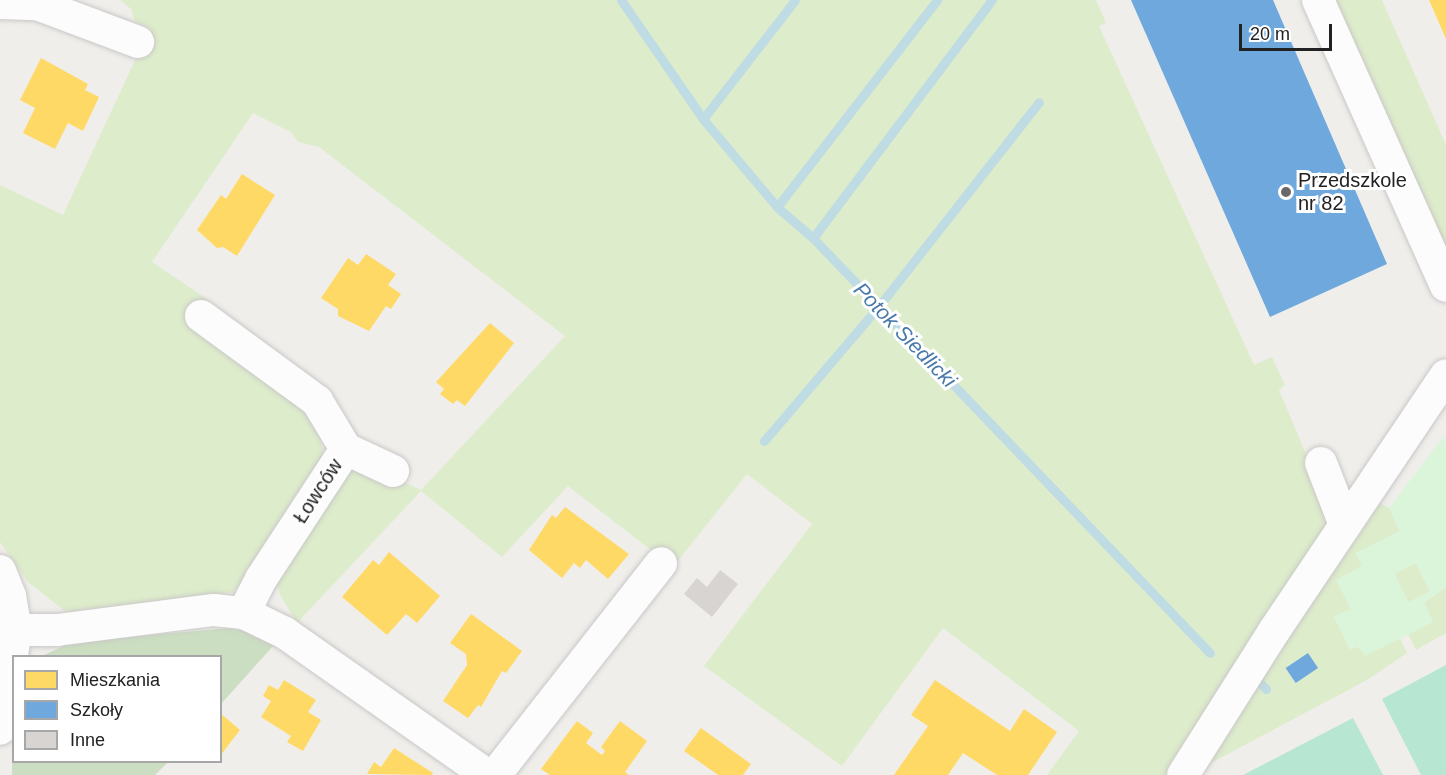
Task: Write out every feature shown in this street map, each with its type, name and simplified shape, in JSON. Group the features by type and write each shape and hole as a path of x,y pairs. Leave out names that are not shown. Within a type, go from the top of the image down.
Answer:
{"street":[{"path":"1318,0 1446,286"},
{"path":"0,3 38,4 138,42"},
{"name":"Łowców","path":"201,316 317,401 346,449 261,579 244,613"},
{"path":"1183,775 1345,525 1446,375"},
{"path":"346,449 393,471"},
{"path":"1321,463 1345,525"},
{"path":"495,775 661,563"},
{"path":"0,571 10,596 16,630 0,729"},
{"path":"16,630 57,630 214,610 244,613 285,633 487,775"}],"green space":[{"path":"120,0 1096,0 1106,23 1099,26 1254,365 1272,357 1285,385 1279,390 1328,506 1322,543 1175,775 1047,775 1079,731 943,628 842,766 704,666 812,524 747,474 673,567 568,486 502,557 421,491 297,623 280,595 275,572 346,467 369,467 421,490 565,336 319,147 298,142 291,132 253,113 152,262 207,299 193,320 299,404 315,422 326,460 252,572 233,592 66,612 28,582 0,542 0,185 63,215 150,28 135,22 131,9"},
{"path":"1329,0 1382,0 1446,145 1446,257"},
{"path":"1443,437 1446,444 1446,587 1424,603 1433,622 1365,656 1359,646 1350,650 1334,617 1351,609 1336,580 1362,566 1356,553 1400,531 1389,508","holes":["1416,563 1430,592 1409,602 1394,574"]},
{"path":"1376,501 1389,508 1400,531 1356,553 1363,566 1351,609 1334,617 1365,655 1400,638 1407,653 1367,680 1194,772"},
{"path":"1416,563 1430,592 1408,602 1394,574"},
{"path":"1446,587 1446,633 1416,650 1408,634 1433,622 1424,603"},
{"path":"229,628 262,635 274,645 222,703 222,655 44,655 72,642"},
{"path":"1446,665 1446,775 1421,775 1382,699"},
{"path":"1353,718 1383,775 1243,775"},
{"path":"12,763 167,763 155,775 12,775"}],"building: Mieszkania":[{"path":"1429,0 1446,0 1446,39 1433,9"},
{"path":"41,58 88,84 85,90 99,97 83,131 68,123 55,149 23,133 35,108 20,100"},
{"path":"242,174 275,195 237,256 223,247 217,248 197,230 221,195 226,199"},
{"path":"366,254 396,274 388,285 401,294 391,309 386,306 369,331 338,316 338,309 321,298 348,258 358,265"},
{"path":"490,323 514,343 465,406 457,400 453,404 440,394 444,389 436,382"},
{"path":"565,507 629,554 608,579 586,560 580,568 574,563 562,578 529,550 552,515 556,518"},
{"path":"389,552 440,596 417,623 406,614 387,635 342,597 373,560 379,565"},
{"path":"471,614 522,651 506,673 502,671 481,707 478,705 468,718 443,701 467,665 466,654 450,643"},
{"path":"284,680 316,700 308,712 321,720 303,751 287,742 291,736 261,717 271,701 263,696 269,685 278,690"},
{"path":"935,680 1010,731 1024,709 1057,732 1028,775 997,775 963,753 948,775 894,775 928,726 911,715"},
{"path":"222,715 240,730 222,753"},
{"path":"577,721 593,733 586,743 602,755 605,751 601,747 620,721 647,741 625,772 629,775 550,775 541,769"},
{"path":"701,728 751,764 743,775 718,775 684,751"},
{"path":"394,748 433,773 432,775 367,774 374,762 381,767"}],"building: Szkoły":[{"name":"Przedszkole nr 82","path":"1131,0 1273,0 1387,264 1270,317"},
{"path":"1308,653 1318,668 1296,683 1286,668"}],"building: Inne":[{"path":"720,570 738,584 712,617 684,594 697,578 707,587"}],"waterway":[{"name":"Potok Siedlicki","path":"621,0 703,119 777,207 813,238 1210,653"},
{"path":"703,119 795,0"},
{"path":"777,207 937,0"},
{"path":"813,238 992,0"},
{"path":"764,441 879,306 1039,102"},
{"path":"1259,682 1266,689"}],"place":[{"name":"Przedszkole nr 82","path":"1286,192"}]}
